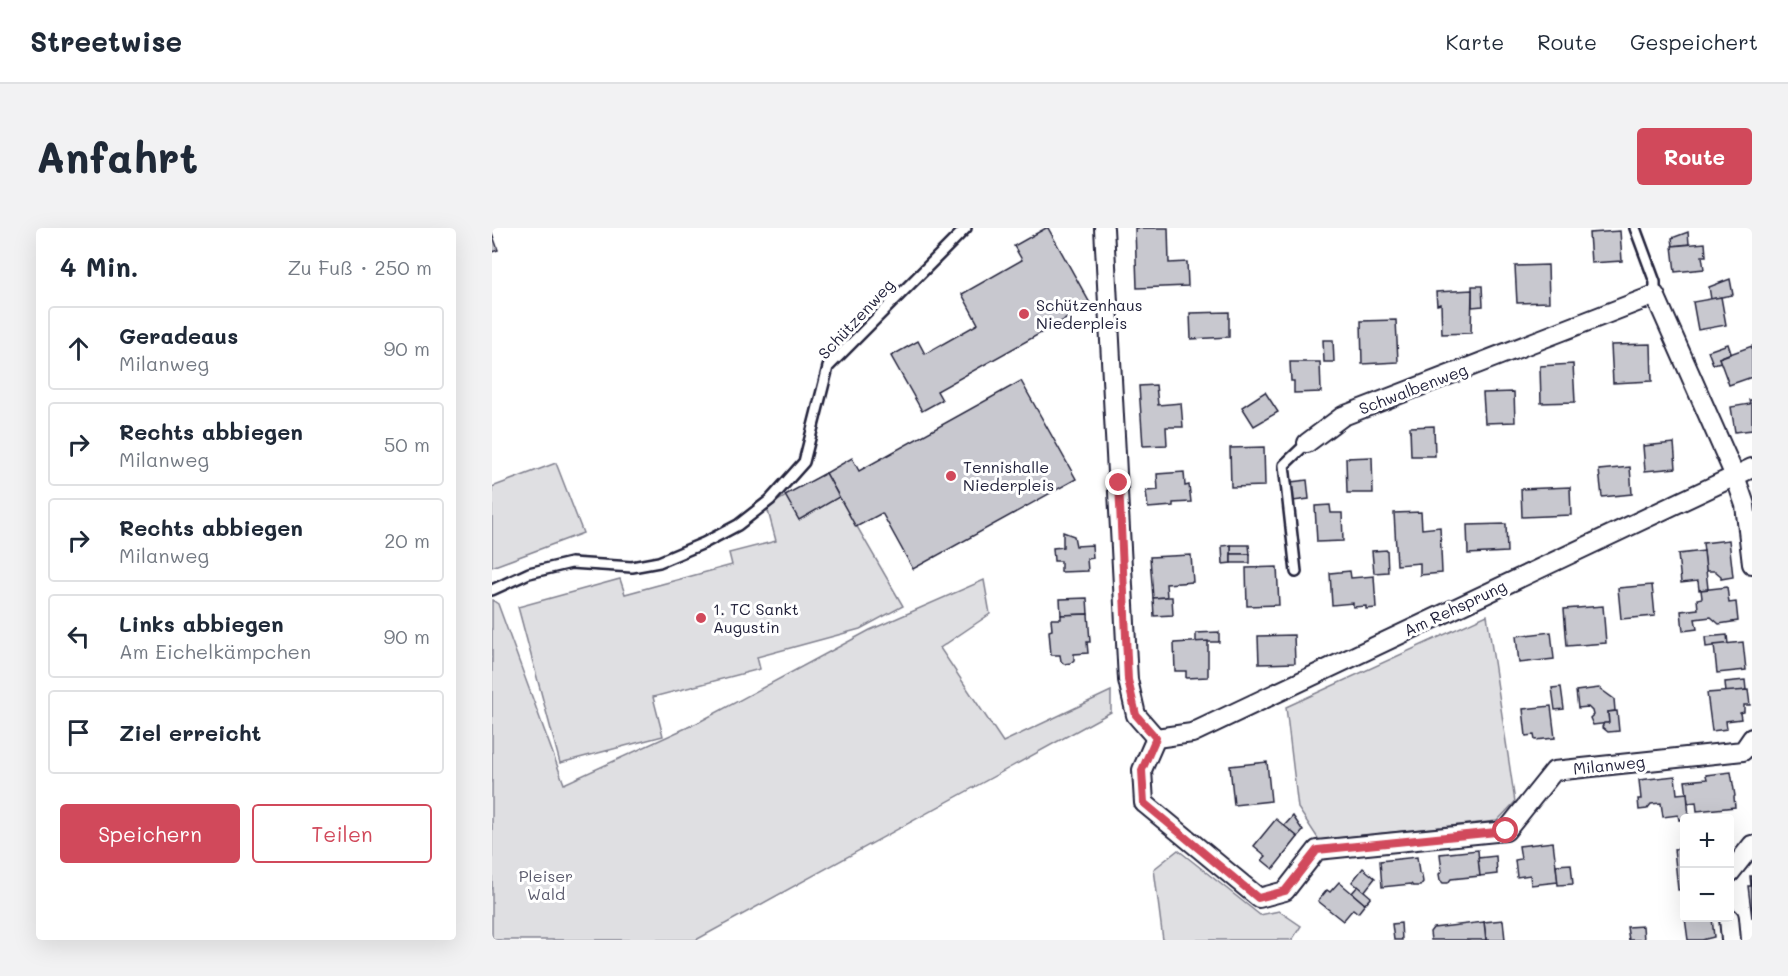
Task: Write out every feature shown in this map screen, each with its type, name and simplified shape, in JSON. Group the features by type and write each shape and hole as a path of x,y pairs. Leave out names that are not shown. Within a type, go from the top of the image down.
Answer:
{"street":[{"path":"1104,228 1128,680 1136,715 1156,738"},
{"path":"1655,295 1735,476 1745,506 1752,564"},
{"name":"Schwalbenweg","path":"1307,443 1343,416 1655,295"},
{"name":"Am Rehsprung","path":"1156,738 1192,733 1752,468"},
{"name":"Milanweg","path":"1156,738 1142,770 1144,803 1258,898 1285,891 1317,850 1506,831 1554,771 1743,751 1752,738"},
{"path":"1734,868 1752,845"},
{"path":"1729,922 1731,940"}],"lane":[{"name":"Schützenweg","path":"492,590 529,573 571,563 632,567 659,562 704,543 746,519 770,500 804,462 828,367 966,228"},
{"path":"1635,228 1655,282 1655,295"},
{"name":"Schwalbenweg","path":"1296,572 1284,465 1307,443"}],"green space":[{"path":"556,463 583,533 492,567 492,487"},
{"name":"1. TC Sankt Augustin","path":"826,473 903,606 860,629 757,657 760,669 653,697 663,736 560,763 518,607 620,579 625,594 732,565 729,553 776,541 767,507"},
{"name":"Pleiser Wald","path":"984,580 990,614 940,648 1003,742 1111,691 1111,712 696,940 492,940 492,600 498,604 564,784 699,722 870,630"},
{"path":"1487,615 1515,802 1497,821 1319,840 1298,808 1286,707"},
{"path":"1178,850 1260,915 1279,911 1301,926 1292,940 1163,940 1154,869"}],"building":[{"name":"Schützenhaus Niederpleis","path":"1046,228 1091,305 937,391 942,400 922,411 891,356 918,341 925,354 978,324 962,294 1022,260 1014,246"},
{"path":"1135,228 1168,228 1169,263 1187,262 1188,286 1137,288"},
{"path":"1620,231 1622,261 1591,263 1589,233"},
{"path":"1688,232 1689,244 1673,246 1672,238"},
{"path":"492,233 498,250 492,252"},
{"path":"1705,243 1706,256 1702,256 1704,269 1675,272 1672,246"},
{"path":"1548,265 1549,302 1517,303 1515,266"},
{"path":"1730,279 1733,295 1711,299 1709,287"},
{"path":"1472,286 1482,286 1483,306 1472,307"},
{"path":"1472,290 1471,333 1442,334 1441,304 1437,305 1436,292"},
{"path":"1721,297 1726,325 1698,330 1693,302"},
{"path":"1229,312 1229,337 1191,339 1190,313"},
{"path":"1396,320 1398,362 1362,364 1361,321"},
{"path":"1323,340 1333,340 1334,362 1324,362"},
{"path":"1651,344 1652,381 1613,383 1611,345"},
{"path":"1728,344 1731,353 1719,358 1721,362 1713,364 1708,351"},
{"path":"1752,346 1752,377 1729,385 1719,358"},
{"path":"1290,362 1320,362 1321,392 1294,393"},
{"path":"1573,364 1575,402 1541,403 1540,366"},
{"name":"Tennishalle Niederpleis","path":"1021,381 1076,479 913,569 882,513 856,527 826,473 852,458 859,471"},
{"path":"1156,385 1158,405 1181,403 1183,427 1166,427 1167,445 1143,446 1139,386"},
{"path":"1265,392 1278,412 1254,426 1242,407"},
{"path":"1514,392 1515,422 1485,423 1483,393"},
{"path":"1749,400 1752,400 1752,430 1735,432 1731,407 1750,404"},
{"path":"1434,426 1435,456 1411,456 1410,427"},
{"path":"1674,443 1676,468 1645,471 1643,446"},
{"path":"1264,447 1265,486 1231,487 1230,448"},
{"path":"1372,457 1373,493 1347,493 1346,458"},
{"path":"1630,467 1632,494 1602,497 1599,470"},
{"path":"1184,472 1185,486 1189,485 1191,502 1148,508 1146,491 1158,490 1157,474"},
{"path":"826,473 839,497 799,520 785,495"},
{"path":"1307,480 1309,499 1293,501 1291,482"},
{"path":"1570,487 1571,515 1522,517 1521,489"},
{"path":"1330,505 1331,513 1342,513 1343,541 1317,542 1315,506"},
{"path":"1421,512 1422,529 1440,527 1442,573 1420,575 1420,563 1397,565 1394,513"},
{"path":"1506,524 1507,552 1468,554 1467,525"},
{"path":"1063,532 1074,536 1076,546 1092,545 1093,558 1087,559 1088,571 1061,572 1061,561 1054,561 1053,548 1063,547"},
{"path":"1729,540 1733,577 1721,579 1715,571 1706,571 1703,543"},
{"path":"1231,545 1249,545 1250,554 1231,554"},
{"path":"1231,545 1231,563 1223,564 1222,546"},
{"path":"1387,550 1388,572 1374,573 1372,551"},
{"path":"1704,551 1708,589 1699,590 1698,581 1681,583 1678,554"},
{"path":"1231,554 1250,554 1250,563 1231,563"},
{"path":"1191,555 1193,582 1166,584 1167,597 1153,598 1150,557"},
{"path":"1277,567 1279,605 1247,606 1246,568"},
{"path":"1350,571 1351,578 1374,576 1376,608 1353,607 1353,603 1332,605 1330,573"},
{"path":"1652,585 1655,616 1621,619 1618,588"},
{"path":"1727,587 1729,603 1736,602 1738,621 1719,624 1711,617 1695,619 1697,629 1683,631 1681,611 1698,609 1697,599 1702,598 1701,590"},
{"path":"1172,597 1173,615 1154,616 1153,598"},
{"path":"1087,598 1088,614 1061,615 1060,599"},
{"path":"1603,606 1606,643 1567,646 1564,609"},
{"path":"1088,614 1090,642 1087,642 1088,653 1074,654 1074,660 1071,663 1064,664 1060,655 1051,655 1049,631 1052,630 1051,619 1061,619 1061,615"},
{"path":"1219,632 1219,642 1196,642 1196,633"},
{"path":"1551,632 1554,659 1519,663 1516,636"},
{"path":"1294,635 1295,663 1259,664 1258,636"},
{"path":"1727,635 1728,644 1706,647 1705,637"},
{"path":"1208,641 1208,677 1186,678 1186,671 1175,671 1174,643"},
{"path":"1743,642 1746,670 1717,673 1714,645"},
{"path":"1745,680 1746,690 1726,693 1725,682"},
{"path":"1561,687 1564,709 1555,710 1552,688"},
{"path":"1599,688 1614,699 1615,711 1608,712 1609,723 1593,725 1590,718 1593,715 1592,711 1588,707 1578,708 1576,691"},
{"path":"1748,690 1750,705 1744,705 1744,712 1740,713 1741,719 1726,721 1727,729 1712,731 1707,693"},
{"path":"1551,706 1555,738 1535,740 1534,735 1526,736 1523,709"},
{"path":"1617,711 1619,731 1608,732 1602,727 1604,723 1609,723 1608,712"},
{"path":"1267,762 1271,801 1234,805 1230,766"},
{"path":"1731,772 1735,807 1697,811 1696,802 1688,803 1685,781 1707,779 1706,775"},
{"path":"1675,776 1677,794 1687,793 1689,814 1680,814 1679,820 1678,815 1663,817 1661,803 1651,804 1647,809 1639,810 1638,799 1641,799 1639,780"},
{"path":"1293,816 1303,831 1298,837 1284,826"},
{"path":"1276,819 1298,837 1273,869 1262,860 1266,856 1254,846"},
{"path":"1553,842 1558,882 1531,885 1530,875 1517,877 1515,860 1521,859 1519,846"},
{"path":"1680,848 1680,890 1678,890 1674,849"},
{"path":"1478,850 1480,876 1451,879 1448,883 1440,880 1439,874 1442,871 1440,854"},
{"path":"1496,856 1497,874 1480,876 1478,858"},
{"path":"1417,857 1423,882 1420,886 1411,884 1382,887 1380,861"},
{"path":"1571,864 1573,884 1558,885 1556,865"},
{"path":"1363,868 1375,878 1364,892 1352,882"},
{"path":"1750,876 1752,876 1752,918 1748,886 1751,886"},
{"path":"1339,882 1365,904 1358,913 1353,909 1343,921 1318,901 1327,890 1330,892"},
{"path":"1358,886 1371,897 1365,904 1352,893"},
{"path":"1503,920 1505,940 1486,940 1484,922"},
{"path":"1484,922 1486,940 1431,940 1430,932 1433,928"},
{"path":"1686,922 1712,922 1714,937 1688,940"},
{"path":"1401,923 1402,940 1394,940 1392,924"},
{"path":"1643,926 1644,940 1629,940 1627,927"}],"place":[{"name":"Schützenhaus Niederpleis","path":"1024,314"},
{"name":"Tennishalle Niederpleis","path":"951,476"},
{"name":"1. TC Sankt Augustin","path":"701,618"}],"route":[{"path":"1119,483 1128,680 1136,715 1156,738 1142,770 1144,803 1258,898 1285,891 1317,850 1506,831"}]}
